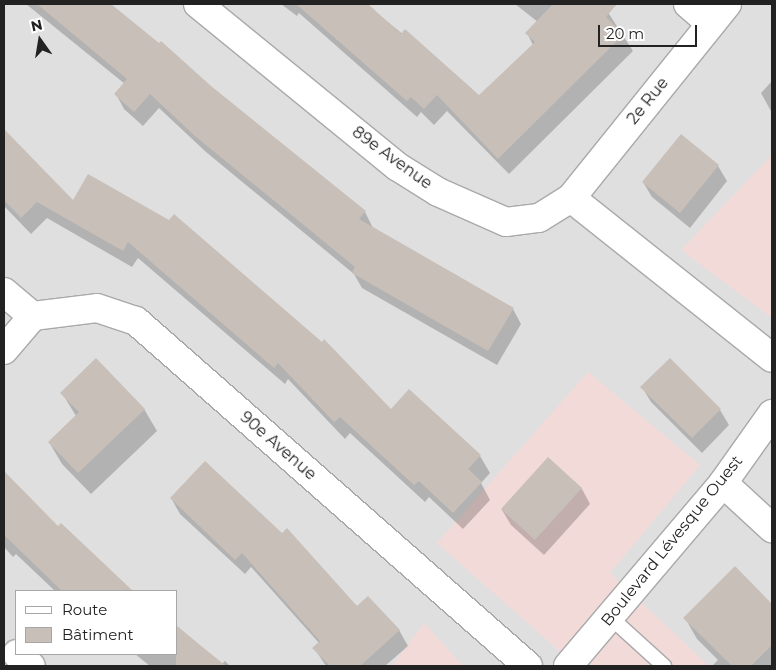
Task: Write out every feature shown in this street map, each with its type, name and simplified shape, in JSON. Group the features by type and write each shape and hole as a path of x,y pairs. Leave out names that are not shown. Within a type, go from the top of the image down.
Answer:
{"street":[{"name":"89e Avenue","path":"198,4 398,167 438,192 506,222 539,218 570,198"},
{"path":"688,4 719,13"},
{"name":"2e Rue","path":"570,198 719,13"},
{"path":"570,198 772,358"},
{"path":"4,292 33,316 4,350"},
{"name":"90e Avenue","path":"33,316 97,308 136,321 528,666"},
{"name":"Boulevard Lévesque Ouest","path":"568,666 723,483 772,414"},
{"path":"723,483 772,528"},
{"path":"4,642 15,651"},
{"path":"19,655 31,666"}],"lane":[{"path":"610,617 664,666"}],"shaded area":[{"path":"4,4 772,4 772,666 4,666"},
{"path":"772,155 772,318 681,250"},
{"path":"588,372 700,465 610,573 709,666 576,666 437,543"},
{"path":"424,623 463,666 392,666"}],"building":[{"path":"37,4 111,4 159,43 161,41 211,86 366,211 359,219 514,308 488,351 352,273 355,267 195,136 150,94 134,112 114,94 127,79"},
{"path":"296,4 368,4 401,34 405,29 479,95 535,42 525,33 553,4 617,4 606,17 624,34 498,159 437,95 424,109 411,97 407,101"},
{"path":"4,129 73,200 88,174 169,220 174,214 322,342 324,339 391,409 409,389 481,455 468,469 482,482 453,513 419,481 414,485 340,417 334,422 278,363 274,368 128,242 123,251 37,202 21,218 4,200"},
{"path":"681,134 719,165 680,213 642,182"},
{"path":"96,358 145,409 78,473 48,442 79,412 60,393"},
{"path":"670,358 721,409 692,438 640,387"},
{"path":"548,457 582,488 535,540 501,509"},
{"path":"205,461 282,533 287,528 357,606 368,596 400,630 360,666 330,666 312,648 320,641 242,553 235,560 170,498"},
{"path":"4,471 58,526 61,523 132,590 61,590 4,535"},
{"path":"735,566 772,604 772,645 751,666 732,666 683,618"},
{"path":"178,627 226,666 176,666"}]}
